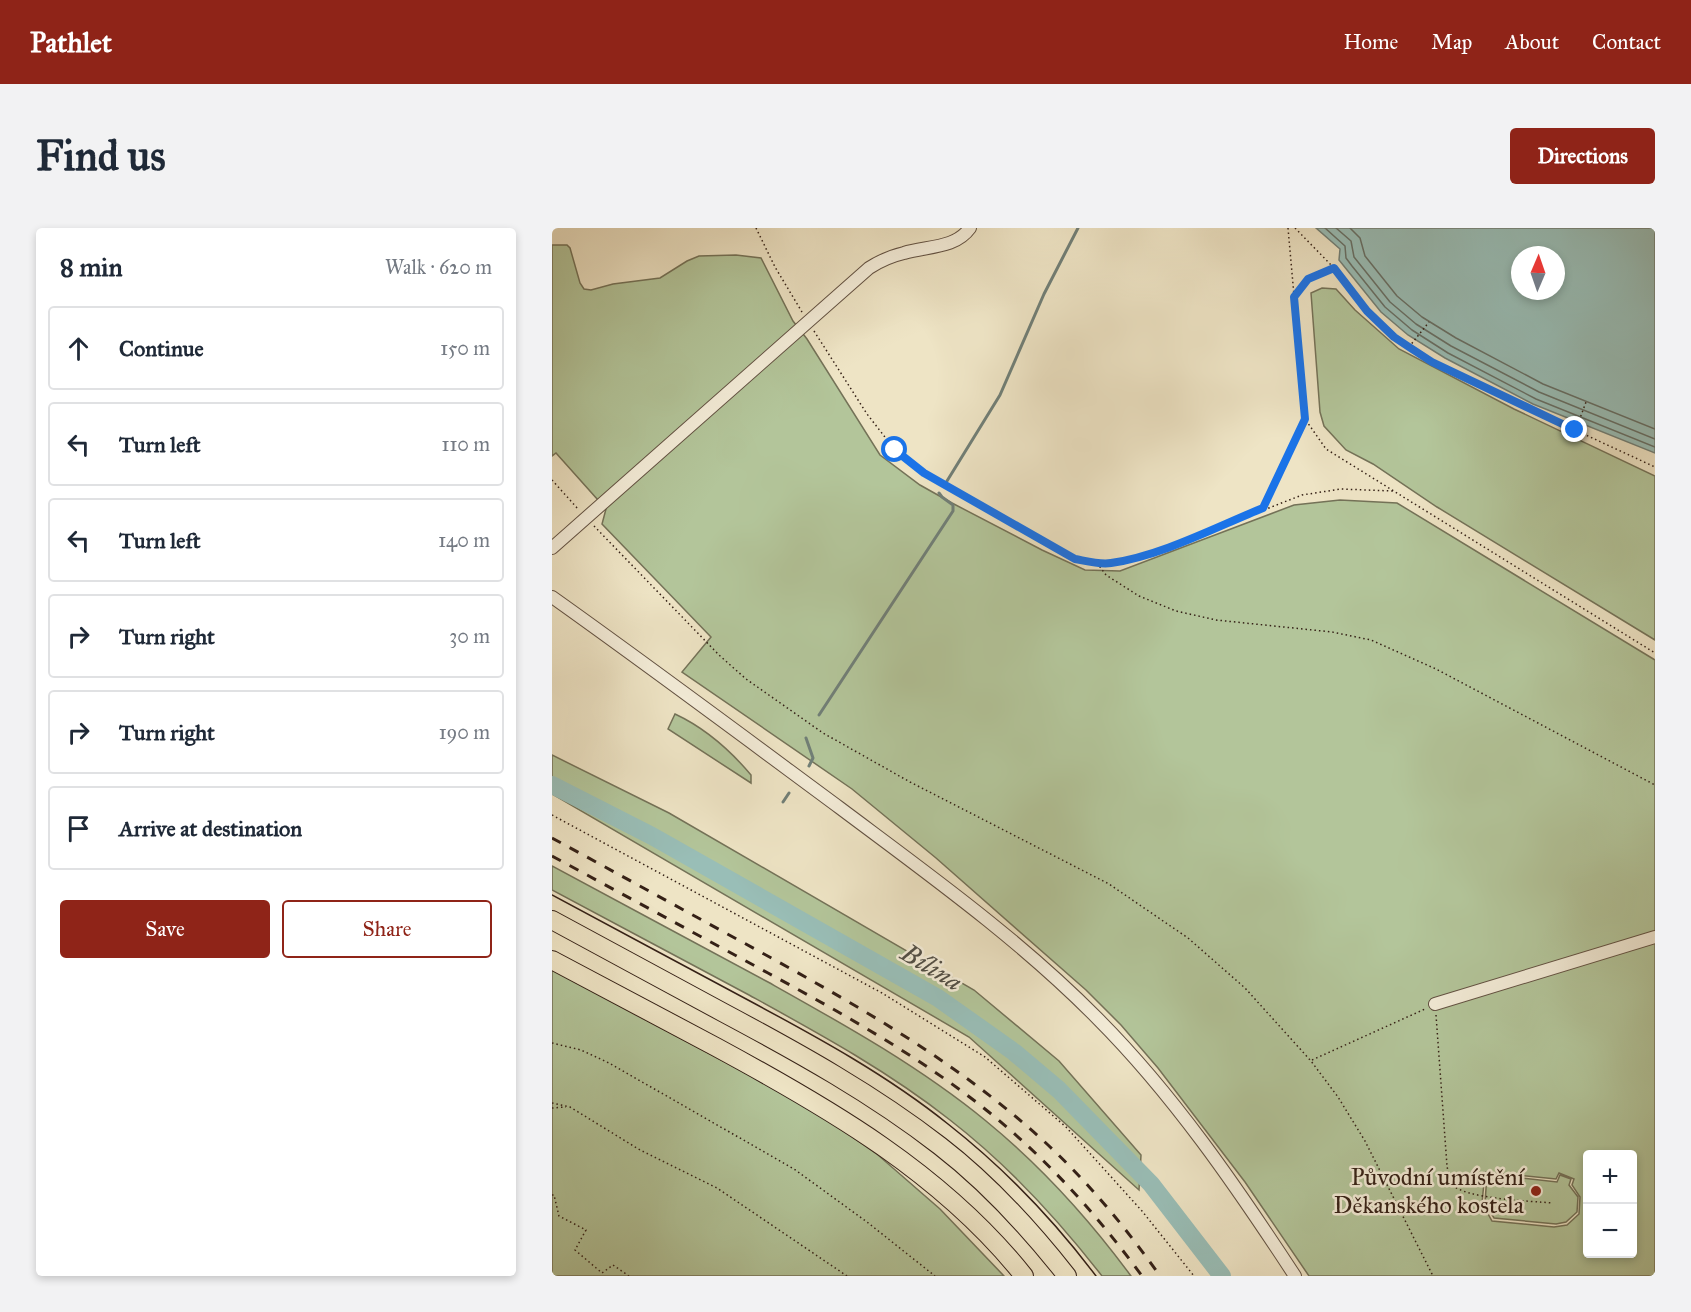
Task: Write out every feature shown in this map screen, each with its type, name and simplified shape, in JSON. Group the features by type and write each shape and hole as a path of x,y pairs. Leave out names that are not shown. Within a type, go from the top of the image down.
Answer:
{"highway":[{"path":"552,920 839,1076 885,1105 942,1148 990,1189 1044,1247 1067,1276"},
{"path":"552,960 770,1076 861,1130 917,1171 969,1216 1024,1276"}],"street":[{"path":"552,548 868,268 885,258 949,244 965,235 970,228"},
{"path":"552,597 911,861 1061,983 1098,1019 1178,1111 1264,1228 1295,1276"},
{"path":"1435,1004 1655,937"}],"path":[{"path":"756,228 775,267 808,321 867,414 895,450 924,473 1075,559 1109,563 1149,555 1263,508 1302,495 1341,489 1393,491"},
{"path":"1288,228 1305,419 1326,449 1655,653"},
{"path":"1295,228 1334,268 1367,311 1394,337 1409,347 1441,366 1655,467"},
{"path":"1294,297 1308,279 1334,268"},
{"path":"1409,347 1429,322"},
{"path":"1575,430 1586,402"},
{"path":"1263,508 1305,419"},
{"path":"552,480 719,655 746,678 823,733 910,782 1109,884 1188,938 1245,988 1311,1061 1338,1097 1365,1141 1433,1276"},
{"path":"1096,562 1106,575 1139,596 1176,611 1216,620 1332,632 1371,640 1436,669 1655,785"},
{"path":"552,815 872,987 985,1057 1066,1127 1142,1211 1194,1276"},
{"path":"1311,1061 1435,1004 1447,1166 1452,1184 1462,1191 1475,1195 1552,1203"},
{"path":"552,1043 581,1050 609,1063 794,1169 867,1222 935,1276"},
{"path":"552,1103 570,1107 640,1150 717,1188 847,1276"},
{"path":"552,1108 570,1107"},
{"path":"552,1195 554,1195 559,1216 586,1230 575,1250 602,1273 613,1265 629,1276"}],"green space":[{"path":"552,245 567,245 570,248 580,283 584,289 591,290 613,284 660,278 699,256 736,255 761,258 793,321 807,339 880,455 920,485 952,503 1085,570 1120,571 1294,505 1340,500 1397,503 1655,660 1655,1276 1309,1276 1245,1182 1158,1068 1121,1025 1086,990 936,858 852,789 682,672 711,637 602,524 606,509 556,453 552,456","holes":["1485,1172 1556,1179 1559,1173 1574,1179 1572,1185 1580,1197 1579,1214 1567,1225 1554,1227 1492,1221 1482,1203"]},
{"path":"1322,288 1336,289 1355,310 1399,349 1514,409 1655,476 1655,640 1437,507 1373,464 1346,450 1324,426 1320,412 1311,293"},
{"path":"675,714 697,726 726,748 751,775 751,783 668,729"},
{"path":"552,755 669,813 974,990 1059,1061 1141,1155 1139,1190 969,1037 552,794"},
{"path":"552,866 796,998 880,1047 934,1082 986,1121 1026,1156 1081,1214 1131,1276 1102,1276 1067,1233 1012,1174 971,1137 902,1085 852,1053 749,995 552,890"},
{"path":"552,969 766,1084 828,1120 878,1155 940,1209 1004,1276 552,1276"},
{"path":"1487,1174 1557,1182 1560,1175 1571,1179 1569,1185 1578,1197 1577,1212 1566,1222 1556,1224 1494,1218 1485,1203"}],"water":[{"path":"1316,228 1655,228 1655,453 1533,404 1445,358 1408,335 1381,312 1339,260 1340,249"}],"waterway":[{"path":"947,481 1000,395 1044,294 1078,228"},
{"path":"819,715 953,511 953,505 939,493"},
{"path":"806,738 813,758 809,766"},
{"name":"Bílina","path":"552,785 652,836 938,998 1014,1052 1059,1090 1151,1184 1222,1276"},
{"path":"783,802 789,793"}],"tram line":[{"path":"552,895 800,1028 901,1089 969,1141 1008,1176 1063,1234 1096,1276"}],"railway":[{"path":"552,838 826,989 896,1031 964,1076 1028,1127 1065,1161 1131,1236 1160,1276"},
{"path":"552,856 826,1005 882,1038 964,1093 1011,1131 1052,1169 1090,1210 1142,1276"}],"place":[{"name":"Původní umístění Děkanského kostela","path":"1536,1191"}],"route":[{"path":"895,450 924,473 1075,559 1109,563 1149,555 1263,508 1305,419 1294,297 1308,279 1334,268 1367,311 1394,337 1432,362 1575,430"}]}
